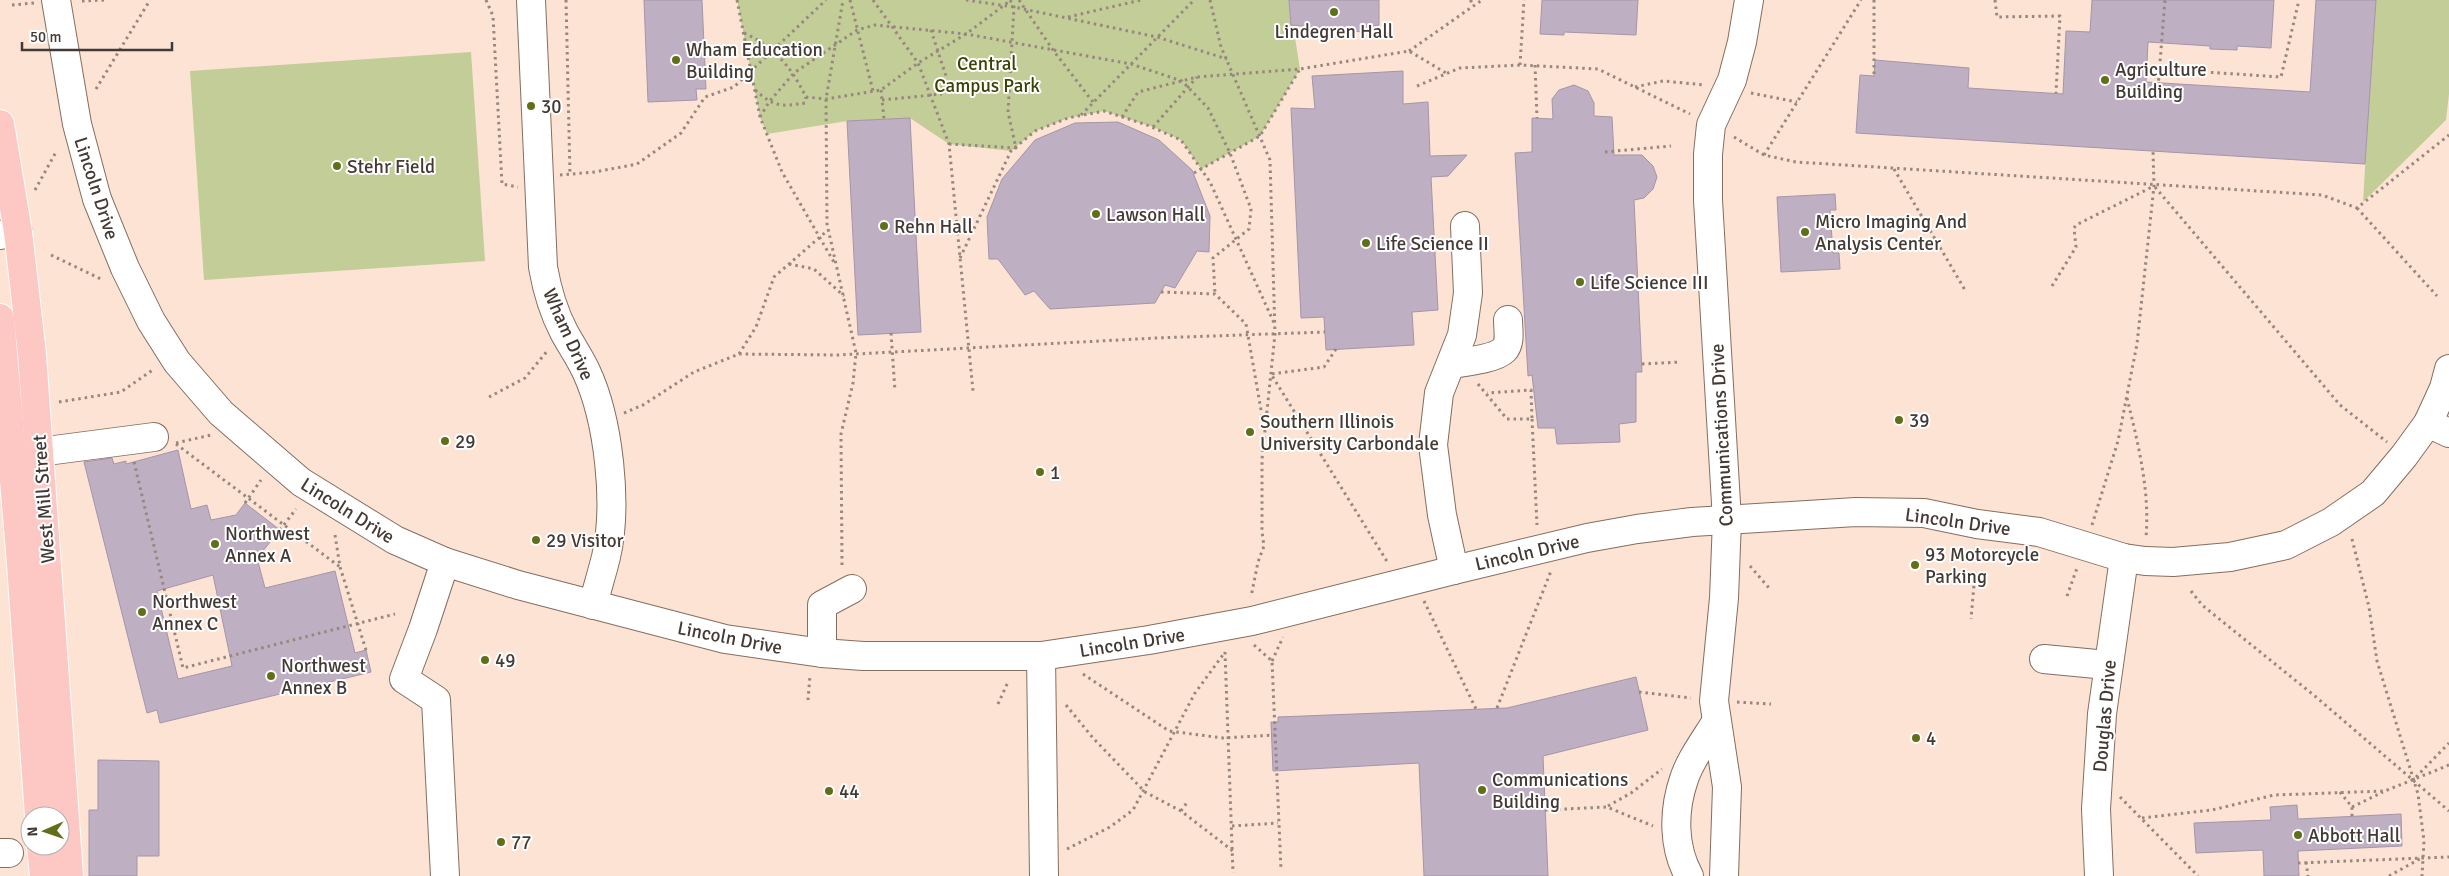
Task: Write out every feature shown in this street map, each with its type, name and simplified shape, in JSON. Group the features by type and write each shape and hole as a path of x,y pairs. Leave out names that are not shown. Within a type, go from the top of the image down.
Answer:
{"main road":[{"name":"West Mill Street","path":"0,124 9,233 36,406 69,876"},
{"name":"West Mill Street","path":"0,318 20,551 38,806"},
{"path":"42,856 44,876"}],"street":[{"name":"Wham Drive","path":"532,0 538,182 546,285 563,331 586,372 603,421 611,512 606,556 593,605"},
{"name":"Communications Drive","path":"1724,876 1727,787 1714,701 1724,598 1727,520 1708,200 1708,154 1710,125 1732,80 1742,42 1749,0"},
{"name":"Lincoln Drive","path":"58,1 77,124 97,199 124,268 151,321 177,362 221,414 302,482 395,540 445,562 593,605 816,664 920,657 1041,656 1149,640 1252,621 1587,538 1637,529 1727,520 1856,512 1924,513 1978,524 2039,532 2124,558 2173,562 2230,556 2286,545 2331,522 2374,493 2404,456 2438,428 2449,369"},
{"path":"1454,570 1442,515 1433,446 1439,393 1456,364 1468,294 1465,226"},
{"path":"1456,364 1493,356 1504,350 1508,340 1508,320"},
{"path":"39,452 166,442"},
{"name":"Douglas Drive","path":"2099,876 2096,810 2107,665 2124,558"},
{"path":"445,562 423,630 404,679 436,700 445,876"},
{"path":"816,664 822,606 847,577"},
{"path":"1041,656 1044,876"},
{"path":"2044,659 2107,665"},
{"path":"1689,876 1682,864 1677,846 1676,825 1679,803 1684,779 1716,722"}],"path":[{"path":"12,5 58,1 106,0"},
{"path":"96,90 150,0"},
{"path":"486,0 493,16 502,184 512,188 570,174 596,172 637,164 681,133 705,96 734,87 826,0"},
{"path":"566,0 570,174"},
{"path":"737,0 760,117 782,172 838,269"},
{"path":"843,0 826,99 828,230 856,353 852,384 841,434 847,577"},
{"path":"850,0 873,91"},
{"path":"873,0 918,63 949,144 974,392"},
{"path":"966,0 1014,7 1157,37 1227,60"},
{"path":"806,97 826,99 881,90 918,63 966,34 1010,0 1014,7 1008,112 1016,148"},
{"path":"1019,0 1053,50 1093,102"},
{"path":"1065,18 1141,0"},
{"path":"1080,116 1194,0"},
{"path":"1210,0 1222,47 1270,160 1275,334 1262,459 1262,532 1264,546 1258,562 1251,600"},
{"path":"1471,0 1471,6"},
{"path":"1122,117 1138,92 1197,77 1234,76 1300,69 1410,51 1482,0"},
{"path":"1520,65 1524,0"},
{"path":"1764,155 1861,0"},
{"path":"1874,0 1874,76"},
{"path":"1996,0 1997,17 2060,16 2056,93"},
{"path":"2157,100 2165,0"},
{"path":"2159,69 2281,77 2299,0"},
{"path":"760,117 769,102 794,73 857,30 875,25 891,25 966,34 1012,42 1131,64 1182,81 1208,108 1230,152 1251,209 1248,229 1213,258 1215,294"},
{"path":"931,30 946,76"},
{"path":"744,33 763,42 794,73 806,97 805,103 782,107 769,102 755,90"},
{"path":"1410,51 1446,73"},
{"path":"1535,65 1538,118"},
{"path":"1417,86 1460,68 1535,65 1598,69 1691,115"},
{"path":"1194,174 1260,136 1300,69"},
{"path":"1153,127 1197,77"},
{"path":"1634,87 1663,81 1706,85"},
{"path":"881,90 884,119"},
{"path":"1744,92 1797,102"},
{"path":"882,100 942,94"},
{"path":"960,258 1011,151 1035,131 1080,116 1104,111 1153,127 1181,140 1210,182 1275,326"},
{"path":"1726,133 1764,155 1796,162 2154,186 2322,195 2357,208 2438,296"},
{"path":"2357,208 2449,135"},
{"path":"949,144 1016,148"},
{"path":"1605,152 1671,146"},
{"path":"2092,525 2118,441 2137,344 2154,186 2153,150"},
{"path":"34,191 56,152"},
{"path":"1894,169 1965,290"},
{"path":"2052,286 2076,247 2074,228 2076,225 2154,186"},
{"path":"2154,186 2340,405 2404,456"},
{"path":"739,354 756,327 774,277 828,230"},
{"path":"51,255 102,280"},
{"path":"789,264 814,269 844,296"},
{"path":"1161,292 1215,294 1246,324 1246,335 1265,432"},
{"path":"489,397 525,378 563,331"},
{"path":"603,421 643,405 694,372 739,354 856,353 1325,332"},
{"path":"890,333 895,391"},
{"path":"1271,374 1324,367 1336,349"},
{"path":"1642,364 1681,362"},
{"path":"1456,364 1487,393 1506,419 1532,419"},
{"path":"36,406 121,392 155,368"},
{"path":"1271,374 1388,563"},
{"path":"1487,393 1531,390 1537,526"},
{"path":"2127,394 2139,454 2148,518 2146,540"},
{"path":"166,442 212,434"},
{"path":"166,442 249,499 340,567"},
{"path":"132,454 183,668 395,614"},
{"path":"245,503 261,480"},
{"path":"280,530 296,508"},
{"path":"335,535 340,567 366,650"},
{"path":"2352,539 2369,607 2377,661 2414,780 2423,830 2424,857 2422,876"},
{"path":"1746,562 1770,588"},
{"path":"2067,596 2077,568"},
{"path":"1497,708 1551,570"},
{"path":"1962,572 1975,573 1971,619"},
{"path":"2191,590 2202,605 2316,697 2449,811"},
{"path":"1423,599 1476,709"},
{"path":"1281,870 1272,661 1284,636"},
{"path":"1253,644 1272,661"},
{"path":"1067,849 1110,827 1134,810 1195,693 1224,652 1233,873"},
{"path":"808,700 816,664"},
{"path":"1080,673 1169,731 1228,738 1275,735"},
{"path":"998,704 1008,682"},
{"path":"1066,705 1093,738 1145,792 1181,811 1232,851"},
{"path":"2414,780 2449,743"},
{"path":"1607,807 1631,793 1668,764"},
{"path":"2352,807 2385,791 2449,765"},
{"path":"2142,818 2212,810 2274,795 2385,791"},
{"path":"2340,792 2352,807 2352,816"},
{"path":"2118,795 2198,876"},
{"path":"1181,811 1188,800"},
{"path":"1545,810 1607,807 1661,829"},
{"path":"1231,826 1278,823"},
{"path":"2389,876 2424,857"},
{"path":"2298,863 2449,857"},
{"path":"2306,862 2308,876"}],"green space":[{"name":"Central Campus Park","path":"737,0 1289,0 1300,69 1260,136 1201,169 1181,140 1153,127 1104,111 1068,118 1035,131 1011,151 949,144 910,118 847,121 767,134 760,117"},
{"path":"2375,0 2449,0 2449,94 2446,120 2363,202"},
{"name":"Stehr Field","path":"471,52 485,261 204,280 190,71"}],"building":[{"name":"Wham Education Building","path":"644,0 702,0 706,89 696,89 697,100 648,102"},
{"name":"Lindegren Hall","path":"1289,0 1379,0 1379,25 1373,26 1373,33 1291,25"},
{"path":"1542,0 1638,0 1636,35 1564,32 1564,35 1540,34"},
{"name":"Agriculture Building","path":"2092,0 2274,0 2271,48 2237,46 2237,50 2210,49 2210,46 2148,42 2146,82 2310,92 2316,0 2376,0 2365,164 1856,133 1860,75 1874,76 1875,60 1969,68 1968,88 2063,94 2066,31 2090,32"},
{"name":"Life Science II","path":"1403,71 1403,104 1428,102 1430,156 1467,155 1448,176 1431,177 1438,310 1412,312 1414,345 1326,350 1324,317 1301,318 1291,108 1315,109 1312,76"},
{"name":"Life Science III","path":"1574,85 1588,91 1594,103 1594,116 1612,117 1614,155 1642,155 1653,166 1657,177 1653,189 1644,198 1634,200 1642,372 1636,372 1636,422 1619,424 1620,442 1557,444 1555,428 1538,428 1532,375 1528,376 1515,153 1532,152 1532,118 1553,119 1552,99 1559,90"},
{"name":"Rehn Hall","path":"910,118 921,332 858,335 847,121"},
{"name":"Lawson Hall","path":"1118,122 1159,140 1192,170 1210,216 1209,252 1197,251 1175,288 1165,285 1155,303 1050,309 1034,291 1025,295 998,259 989,259 987,217 1002,179 1035,140 1075,123"},
{"name":"Micro Imaging And Analysis Center","path":"1835,194 1836,210 1830,210 1833,253 1839,253 1840,269 1781,272 1777,197"},
{"path":"178,450 191,509 207,505 211,520 236,515 245,503 280,530 257,558 265,588 335,571 355,653 366,650 371,672 160,723 157,710 147,713 84,462 112,458 114,464 126,461 126,464","holes":["213,575 232,666 178,679 157,591"]},
{"name":"Communications Building","path":"1636,677 1648,730 1543,756 1548,876 1424,876 1419,763 1273,771 1271,722 1278,722 1278,717 1507,708"},
{"path":"98,760 159,761 159,856 137,856 137,876 89,876 89,810 98,810"},
{"name":"Abbott Hall","path":"2297,805 2298,819 2401,814 2402,846 2298,851 2299,876 2264,876 2263,850 2196,853 2194,823 2271,820 2270,807"}],"place":[{"name":"Lindegren Hall","path":"1334,12"},
{"name":"Wham Education Building","path":"676,60"},
{"name":"Agriculture Building","path":"2105,80"},
{"name":"30","path":"531,106"},
{"name":"Stehr Field","path":"337,166"},
{"name":"Lawson Hall","path":"1096,214"},
{"name":"Rehn Hall","path":"884,226"},
{"name":"Micro Imaging And Analysis Center","path":"1805,232"},
{"name":"Life Science II","path":"1366,243"},
{"name":"Life Science III","path":"1580,282"},
{"name":"39","path":"1899,420"},
{"name":"Southern Illinois University Carbondale","path":"1250,432"},
{"name":"29","path":"445,441"},
{"name":"1","path":"1040,472"},
{"name":"29 Visitor","path":"536,540"},
{"name":"Northwest Annex A","path":"215,544"},
{"name":"93 Motorcycle Parking","path":"1915,565"},
{"name":"Northwest Annex C","path":"142,612"},
{"name":"49","path":"485,660"},
{"name":"Northwest Annex B","path":"271,676"},
{"name":"4","path":"1916,738"},
{"name":"Communications Building","path":"1482,790"},
{"name":"44","path":"829,791"},
{"name":"Abbott Hall","path":"2298,835"},
{"name":"77","path":"501,842"}]}
